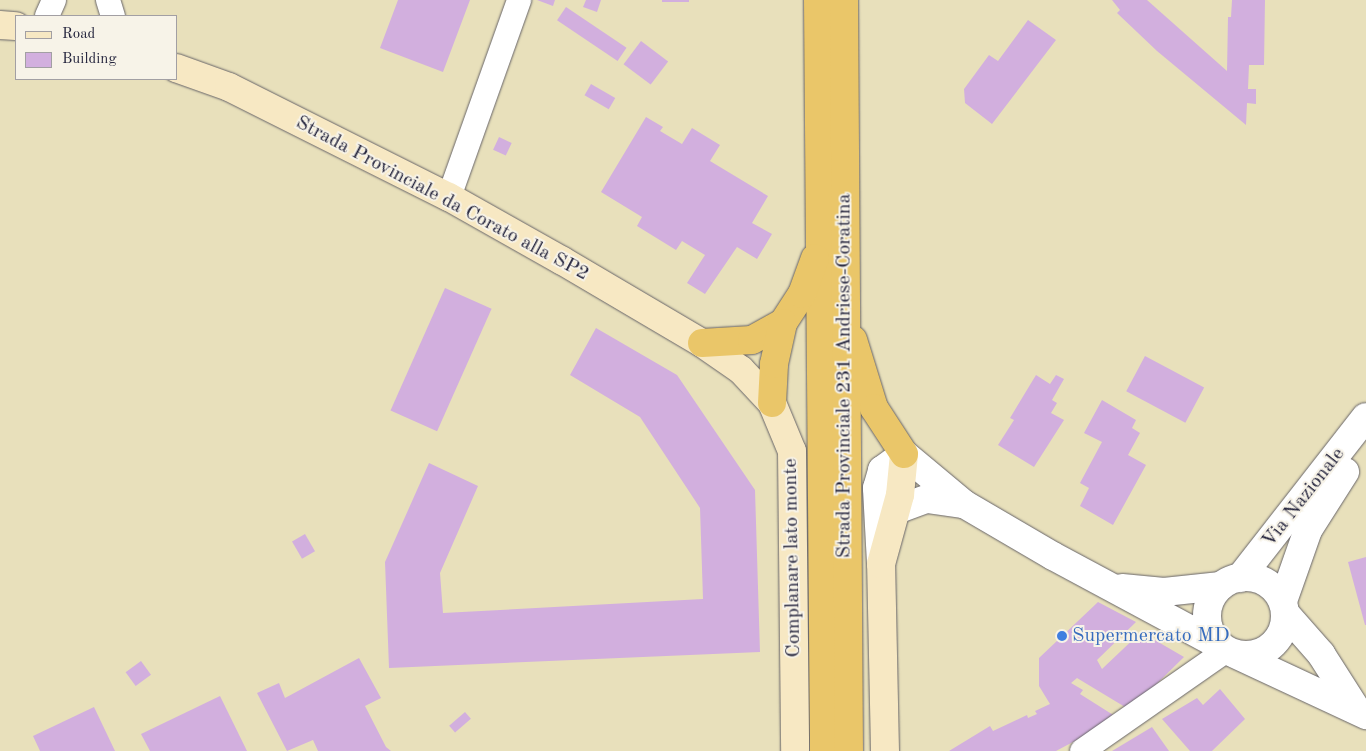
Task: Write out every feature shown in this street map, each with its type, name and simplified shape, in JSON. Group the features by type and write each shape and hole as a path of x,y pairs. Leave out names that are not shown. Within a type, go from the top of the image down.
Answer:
{"highway":[{"name":"Strada Provinciale 231 Andriese-Coratina","path":"818,0 824,751"},
{"name":"Strada Provinciale 231 Andriese-Coratina","path":"844,0 844,311 849,751"},
{"path":"772,403 774,364 783,323 802,294 821,240"},
{"path":"844,311 874,408 904,454"},
{"path":"702,343 752,340 783,323"}],"main road":[{"path":"0,25 15,26"},
{"name":"Strada Provinciale da Corato alla SP2","path":"178,69 229,87 449,197 702,343"},
{"name":"Complanare lato monte","path":"702,343 741,370 772,403 792,451 795,751"},
{"path":"885,751 881,564 896,510 904,454"}],"street":[{"path":"47,15 54,0"},
{"path":"108,0 113,15"},
{"path":"449,197 519,0"},
{"name":"Via Nazionale","path":"1230,582 1366,418"},
{"name":"Via Nazionale","path":"1284,607 1316,514 1366,444"},
{"path":"881,564 877,488 882,470 904,454 964,504 1108,586 1227,649 1361,712"},
{"path":"896,510 927,499 964,504"},
{"path":"1230,582 1208,608 1207,622 1227,649 1248,656 1271,647 1280,637 1284,607"},
{"path":"1108,586 1164,592 1230,582 1265,582 1361,712"},
{"path":"1082,751 1227,649"}],"building":[{"path":"398,0 470,0 443,72 380,48"},
{"path":"537,0 555,0 553,6"},
{"path":"586,0 601,0 597,12 583,7"},
{"path":"662,0 689,0 689,2 662,2"},
{"path":"1112,0 1147,0 1227,71 1228,17 1231,17 1232,0 1265,0 1264,65 1249,65 1248,89 1256,89 1256,104 1247,103 1246,125 1157,51 1117,13 1120,10"},
{"path":"566,7 627,48 618,61 557,20"},
{"path":"1028,20 1056,40 992,124 965,103 964,89 989,55 998,61"},
{"path":"641,41 668,61 651,85 624,64"},
{"path":"591,84 615,98 609,109 584,95"},
{"path":"646,117 663,127 660,131 682,144 692,128 720,145 710,161 768,196 752,223 772,234 757,259 737,247 705,294 687,283 705,255 682,241 676,250 637,226 642,217 601,192"},
{"path":"499,137 512,143 506,156 493,150"},
{"path":"445,288 492,309 437,431 390,410"},
{"path":"596,328 677,375 755,490 760,652 389,668 385,562 429,463 478,486 440,573 443,613 703,599 700,508 640,417 570,375"},
{"path":"1145,356 1204,387 1185,423 1126,391"},
{"path":"1036,375 1050,384 1056,375 1064,379 1052,400 1057,403 1051,413 1064,420 1034,467 998,445 1014,420 1010,418"},
{"path":"1102,400 1136,420 1132,428 1140,433 1128,455 1146,465 1113,525 1080,506 1089,488 1080,483 1102,442 1084,433"},
{"path":"305,534 315,551 302,559 292,542"},
{"path":"1366,557 1366,625 1365,625 1348,562"},
{"path":"1098,602 1136,622 1097,660 1102,669 1141,632 1184,657 1130,710 1077,678 1071,683 1083,690 1080,694 1118,718 1056,751 949,751 990,726 993,731 1027,715 1028,718 1037,714 1035,711 1050,704 1039,686 1039,658"},
{"path":"359,658 381,698 365,706 386,747 391,751 318,751 313,740 287,751 257,693 279,683 285,698"},
{"path":"141,661 151,675 136,686 126,672"},
{"path":"1220,689 1245,719 1212,751 1190,751 1162,719 1197,698 1203,705"},
{"path":"220,696 247,751 150,751 141,734"},
{"path":"94,707 115,751 40,751 33,736"},
{"path":"465,712 471,719 455,733 449,726"},
{"path":"1152,727 1169,751 1112,751"}],"place":[{"name":"Supermercato MD","path":"1062,636"}]}
